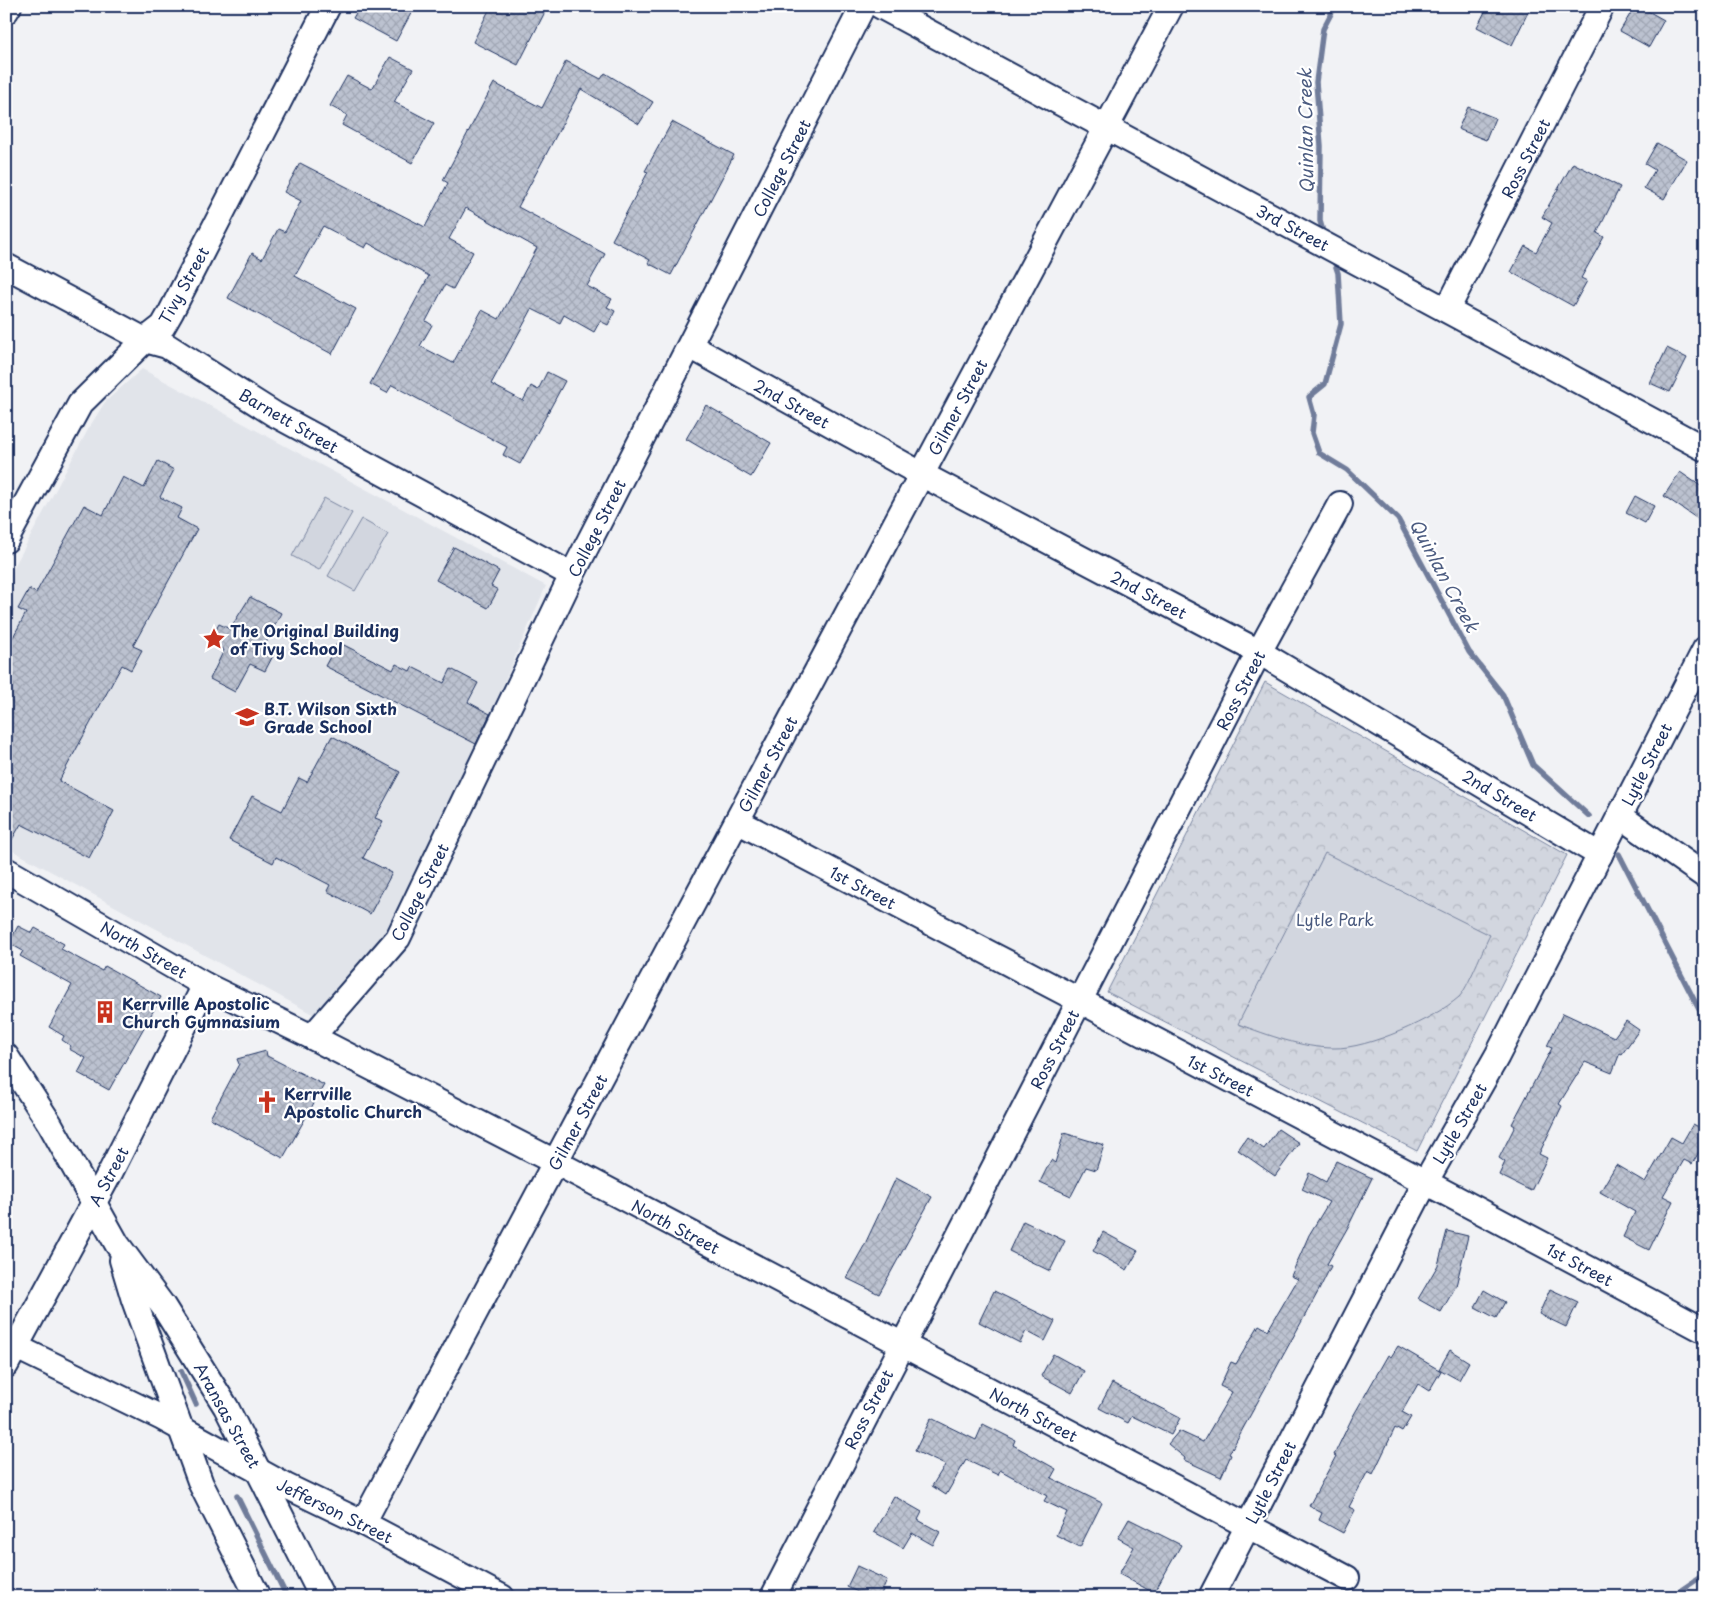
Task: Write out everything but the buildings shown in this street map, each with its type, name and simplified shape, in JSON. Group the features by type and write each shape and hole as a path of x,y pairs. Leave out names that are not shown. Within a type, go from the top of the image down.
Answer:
{"street":[{"path":"6,10 8,6"},
{"name":"Tivy Street","path":"6,540 80,404 145,340 163,326 328,6"},
{"name":"College Street","path":"312,1037 398,938 572,575 863,6"},
{"name":"3rd Street","path":"880,6 1705,450"},
{"name":"Gilmer Street","path":"363,1523 1171,6"},
{"name":"Ross Street","path":"1447,310 1602,6"},
{"name":"Barnett Street","path":"6,266 145,340 167,346 274,414 572,575"},
{"name":"2nd Street","path":"690,346 921,474 1260,652 1600,855"},
{"name":"Ross Street","path":"773,1597 901,1344 1260,652 1340,504"},
{"name":"Lytle Street","path":"1211,1597 1426,1180 1497,1056 1705,649"},
{"path":"1620,816 1705,876"},
{"name":"1st Street","path":"737,820 1079,1002 1426,1180 1705,1331"},
{"name":"North Street","path":"6,870 205,985 312,1037 556,1162 1347,1578"},
{"name":"A Street","path":"9,1352 94,1201 205,985"},
{"name":"Aransas Street","path":"6,1056 50,1124 117,1244 163,1306 226,1407 322,1597"},
{"name":"Aransas Street","path":"117,1244 134,1300 201,1484 258,1597"},
{"name":"Jefferson Street","path":"9,1352 181,1428 258,1471 363,1523 502,1597"}],"shaded area":[{"name":"B.T. Wilson Sixth Grade School","path":"142,369 546,586 396,931 318,1017 6,847 6,582 90,426 105,402"}],"green space":[{"path":"324,498 352,513 319,570 292,556"},
{"path":"361,519 388,534 355,591 328,576"},
{"name":"Lytle Park","path":"1265,682 1567,855 1417,1151 1107,992"},
{"path":"1325,853 1490,935 1471,977 1459,997 1448,1006 1400,1031 1364,1044 1348,1047 1310,1046 1238,1024"}],"waterway":[{"name":"Quinlan Creek","path":"1322,228 1320,221 1321,146 1316,82 1323,29 1335,6"},
{"name":"Quinlan Creek","path":"1335,264 1338,273 1341,324 1325,384 1309,397 1314,415 1312,433 1319,453 1347,470 1398,519 1469,652 1503,695 1533,765 1589,816"},
{"name":"Quinlan Creek","path":"1619,854 1705,1021"},
{"path":"181,1371 196,1404"},
{"path":"237,1496 287,1597"},
{"name":"Quinlan Creek","path":"1671,1597 1705,1574"}],"place":[{"name":"The Original Building of Tivy School","path":"214,639"},
{"name":"B.T. Wilson Sixth Grade School","path":"247,717"},
{"name":"Kerrville Apostolic Church Gymnasium","path":"105,1012"},
{"name":"Kerrville Apostolic Church","path":"267,1102"}]}
